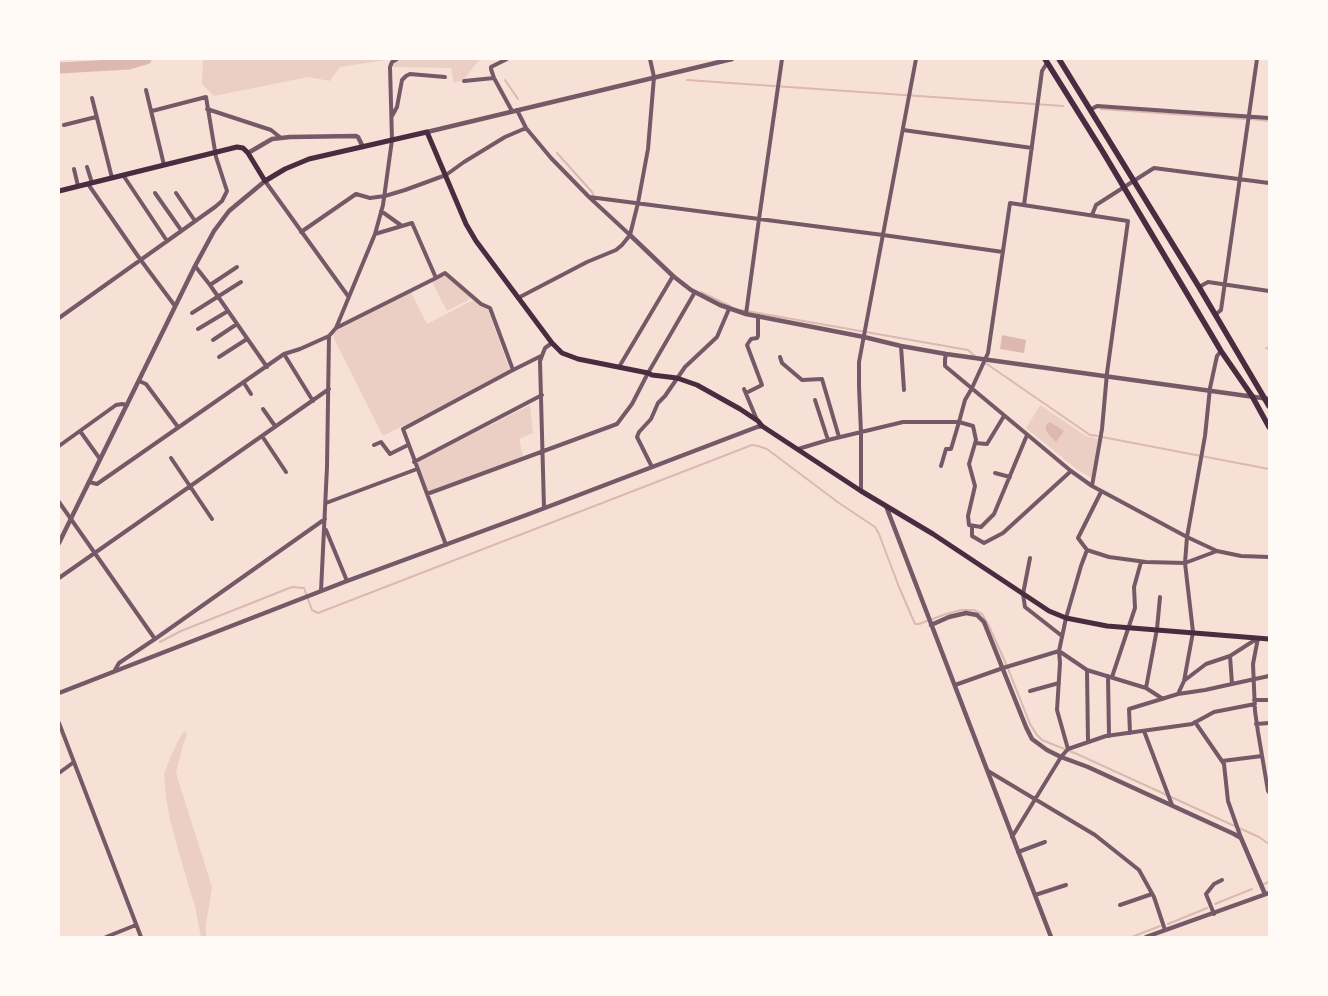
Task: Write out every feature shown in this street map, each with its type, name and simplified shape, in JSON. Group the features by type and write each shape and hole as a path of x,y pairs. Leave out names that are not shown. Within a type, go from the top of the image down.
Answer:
{"main road":[{"path":"1059,59 1267,398 1269,406"},
{"path":"1046,61 1221,351 1252,396 1269,427"},
{"path":"59,190 237,147 243,148 248,153 265,181 285,169 309,159 427,132 466,224 476,241 552,343 562,353 578,359 652,375 677,378 696,385 740,409 757,420 762,426 861,491 933,534 1049,611 1066,618 1107,626 1269,638"}],"street":[{"path":"89,482 97,484 284,354 330,336 336,328 382,211 392,140 390,67 392,62 397,59"},
{"path":"507,59 491,67 494,78 526,128 551,158 589,197 673,276 695,292 729,309 946,354 1267,398"},
{"path":"518,298 588,262 616,250 630,235 648,149 654,77 650,59"},
{"path":"427,132 732,59"},
{"path":"746,314 782,59"},
{"path":"861,491 859,362 916,59"},
{"path":"1215,314 1221,310 1257,59"},
{"path":"1024,205 1042,71 1046,61"},
{"path":"391,118 397,106 402,80 406,76 410,74 445,77"},
{"path":"464,81 494,78"},
{"path":"146,90 164,165"},
{"path":"59,318 196,221 222,201 227,191 215,153 206,97 152,111"},
{"path":"92,98 112,178"},
{"path":"1090,110 1097,106 1269,118"},
{"path":"207,109 271,130 281,138"},
{"path":"64,125 96,117"},
{"path":"301,232 356,194 370,198 385,196 446,175 505,137 526,128"},
{"path":"903,130 1032,148"},
{"path":"248,153 272,140 281,138 356,136 363,147"},
{"path":"87,167 90,184 140,259 176,306"},
{"path":"1092,215 1096,204 1154,168 1269,183"},
{"path":"74,169 78,186"},
{"path":"123,175 167,241"},
{"path":"59,544 195,266 214,230 235,205 265,181 348,296"},
{"path":"155,193 181,230"},
{"path":"176,193 196,221"},
{"path":"589,197 1002,252"},
{"path":"941,466 946,449 951,449 965,400 985,360 1010,203 1128,221 1102,429 1092,486"},
{"path":"382,211 402,226"},
{"path":"374,234 412,223 436,278"},
{"path":"195,266 267,367"},
{"path":"210,285 237,267"},
{"path":"336,328 445,273 481,304 490,308 513,370"},
{"path":"619,367 673,276"},
{"path":"192,313 241,282"},
{"path":"1199,287 1208,282 1269,291"},
{"path":"427,494 617,424 632,404 695,292"},
{"path":"652,467 637,437 639,432 651,419 658,403 685,366 717,337 729,309"},
{"path":"198,328 228,311"},
{"path":"757,420 745,391 762,385 747,345 750,339 757,338 758,336 758,316"},
{"path":"213,340 237,324"},
{"path":"321,591 326,503 330,336"},
{"path":"219,357 247,339"},
{"path":"544,508 541,356 544,348 552,343"},
{"path":"901,346 904,390"},
{"path":"1178,694 1184,681 1193,632 1185,563 1187,537 1205,436 1210,391 1217,356 1221,351"},
{"path":"284,354 313,401"},
{"path":"946,354 946,366 1071,471 1101,492 1217,552 1241,556 1269,557"},
{"path":"446,545 403,429 541,356"},
{"path":"780,357 782,363 802,380 822,379 839,438"},
{"path":"139,381 146,384 178,427"},
{"path":"244,383 251,394"},
{"path":"59,578 329,390"},
{"path":"414,462 542,396"},
{"path":"815,400 828,440"},
{"path":"59,446 116,405 122,404 127,406"},
{"path":"263,409 275,426"},
{"path":"975,443 987,444 1004,416"},
{"path":"798,449 903,422 959,422 973,426 976,440 969,464 975,486 968,516 969,525 972,526 972,536 984,543 1004,533 1071,471"},
{"path":"59,693 347,581 762,426"},
{"path":"80,431 100,459"},
{"path":"972,526 981,527 994,514 1027,434"},
{"path":"262,436 286,472"},
{"path":"374,445 381,442 390,454 408,445"},
{"path":"171,458 212,519"},
{"path":"326,503 417,469"},
{"path":"995,473 1010,477"},
{"path":"1101,492 1078,538 1087,550 1109,558 1141,562 1185,563 1217,552"},
{"path":"59,502 155,639"},
{"path":"886,506 1051,937"},
{"path":"115,670 119,663 325,518"},
{"path":"325,527 347,581"},
{"path":"1068,749 1057,710 1060,651 1066,618 1087,550"},
{"path":"1030,558 1023,594 1025,606 1062,636"},
{"path":"1109,736 1110,676 1135,608 1134,587 1141,562"},
{"path":"1146,688 1157,629 1160,597"},
{"path":"931,625 949,617 966,613 977,615 984,622 1026,727 1032,739 1047,750 1088,766 1241,838"},
{"path":"1184,681 1206,664 1230,656 1258,638"},
{"path":"1258,638 1253,664 1254,702 1256,724 1269,792"},
{"path":"955,685 1060,651"},
{"path":"1060,651 1087,670 1146,688 1163,698"},
{"path":"1230,656 1232,684"},
{"path":"1087,670 1088,742"},
{"path":"1130,733 1129,709 1178,694 1269,676"},
{"path":"1030,691 1059,683"},
{"path":"1012,837 1061,757 1068,749 1109,736 1192,724 1214,712 1269,700"},
{"path":"1146,937 1267,894 1241,838 1228,801 1224,764 1196,722"},
{"path":"59,723 141,937"},
{"path":"1256,724 1269,723"},
{"path":"1144,731 1172,805"},
{"path":"1222,761 1262,756"},
{"path":"59,773 74,762"},
{"path":"988,771 1094,835 1139,870 1152,894 1165,930"},
{"path":"1018,852 1045,842"},
{"path":"1216,876 1217,883"},
{"path":"1214,914 1206,894 1214,884 1222,880"},
{"path":"1035,894 1066,885"},
{"path":"1120,905 1152,894"},
{"path":"106,937 136,925"}],"shaded area":[{"path":"203,59 393,59 340,67 330,81 308,77 214,96 202,84"},
{"path":"398,59 480,59 463,80 454,83 451,68 390,67"},
{"path":"445,275 472,298 447,311 432,282"},
{"path":"411,292 427,324 473,300 488,310 510,371 383,436 333,334 338,329"},
{"path":"1002,335 1026,340 1024,353 1000,349"},
{"path":"530,405 533,433 519,439 523,456 428,492 416,463"},
{"path":"1040,405 1086,436 1098,439 1093,479 1075,468 1026,428"},
{"path":"1050,422 1064,431 1056,442 1046,430 1046,425"},
{"path":"184,731 187,735 176,773 212,887 206,937 201,937 195,907 170,820 166,798 164,774"}],"waterway":[{"path":"59,68 129,64 146,59"},
{"path":"505,80 518,99"},
{"path":"687,80 1063,106"},
{"path":"1101,109 1245,119"},
{"path":"1251,119 1269,121"},
{"path":"557,153 592,192 594,197"},
{"path":"701,292 730,306"},
{"path":"741,310 968,350 976,357"},
{"path":"984,362 1090,435 1098,436"},
{"path":"1102,437 1269,469"},
{"path":"160,642 181,631 292,587 304,588 312,610 318,613 752,445 758,446 767,449 839,503 875,527 915,624 961,610 974,610 982,614 1007,666 1030,724 1042,740 1077,754 1259,837 1269,844"},
{"path":"1264,884 1269,882"},
{"path":"1215,904 1252,889"},
{"path":"1168,924 1207,908"},
{"path":"1132,937 1160,926"}]}
